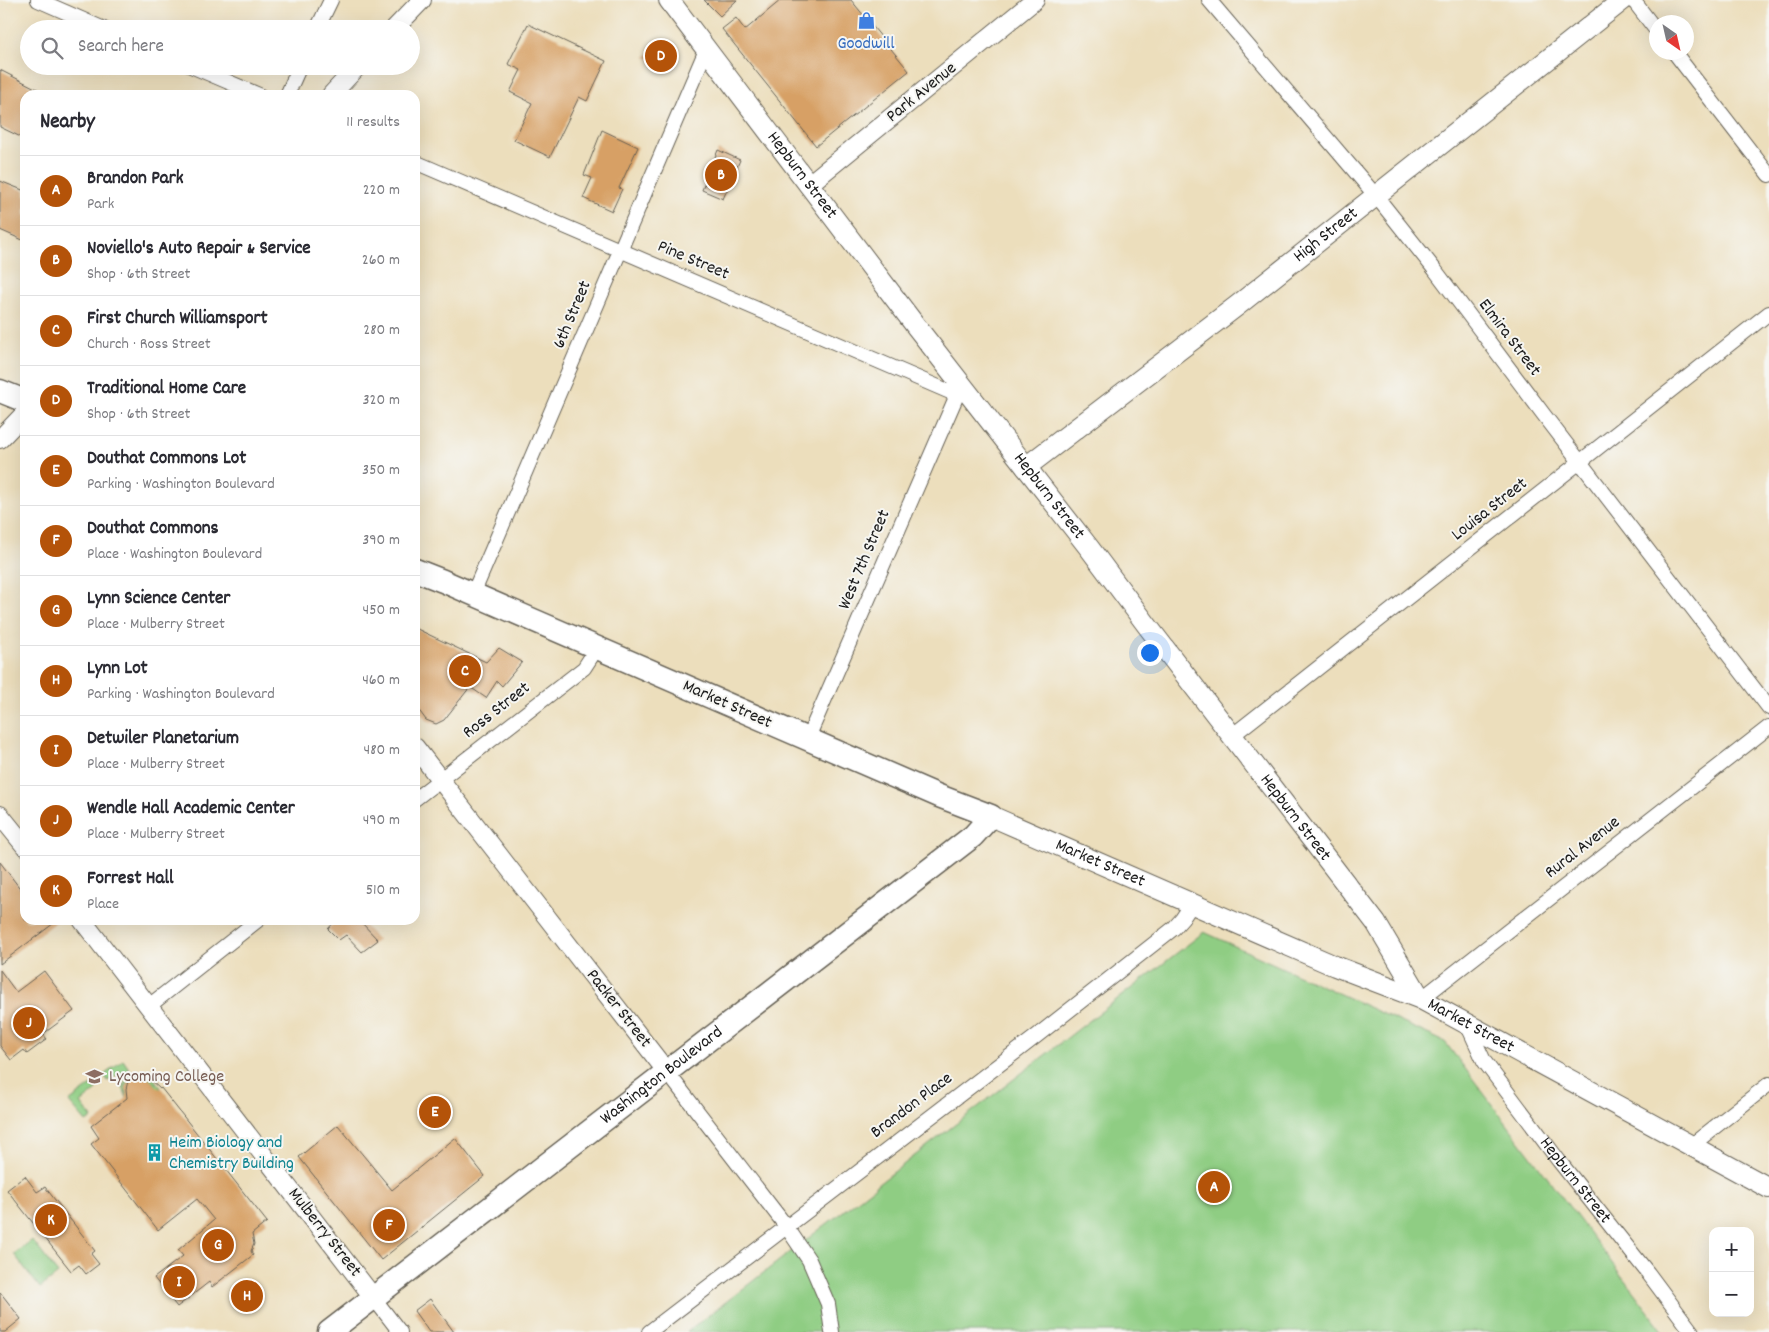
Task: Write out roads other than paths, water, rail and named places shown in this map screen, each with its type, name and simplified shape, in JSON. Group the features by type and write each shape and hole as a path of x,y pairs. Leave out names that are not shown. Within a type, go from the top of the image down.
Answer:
{"main road":[{"name":"High Street","path":"1026,467 1238,306 1624,0"},
{"name":"Hepburn Street","path":"675,3 706,50 960,392 1026,467 1376,923 1421,999"},
{"path":"0,391 20,399"},
{"name":"Market Street","path":"420,572 807,740 991,816 1335,966 1421,999 1769,1188"},
{"name":"Washington Boulevard","path":"329,1332 974,836 991,816"}],"street":[{"path":"38,0 84,20"},
{"path":"322,20 331,0"},
{"path":"403,20 422,0"},
{"name":"Park Avenue","path":"808,185 1035,0"},
{"name":"Elmira Street","path":"1209,0 1376,196 1435,270 1769,708"},
{"path":"1633,0 1649,21"},
{"name":"6th Street","path":"473,594 706,50"},
{"path":"1680,60 1769,175"},
{"path":"213,75 247,90"},
{"path":"289,90 296,75"},
{"path":"336,90 350,75"},
{"name":"Pine Street","path":"420,164 960,392"},
{"name":"Louisa Street","path":"1233,735 1581,463 1769,313"},
{"name":"West 7th Street","path":"807,740 960,392"},
{"path":"0,438 20,418"},
{"name":"Ross Street","path":"420,795 584,668 597,648"},
{"name":"Rural Avenue","path":"1421,999 1769,727"},
{"name":"Packer Street","path":"420,754 786,1226 809,1260 828,1304 832,1332"},
{"path":"0,815 20,840"},
{"name":"Brandon Place","path":"649,1332 1174,928 1182,920 1192,904"},
{"name":"Mulberry Street","path":"86,925 400,1332"},
{"path":"148,1006 252,925"},
{"name":"Hepburn Street","path":"1467,1024 1484,1061 1559,1161 1648,1272 1692,1332"},
{"path":"1692,1145 1769,1084"}],"place":[{"name":"Goodwill","path":"866,21"},
{"name":"Traditional Home Care","path":"661,56"},
{"name":"Noviello's Auto Repair & Service","path":"721,175"},
{"name":"First Church Williamsport","path":"465,671"},
{"name":"Wendle Hall Academic Center","path":"29,1023"},
{"name":"Lycoming College","path":"95,1077"},
{"name":"Douthat Commons Lot","path":"435,1112"},
{"name":"Heim Biology and Chemistry Building","path":"155,1153"},
{"name":"Brandon Park","path":"1214,1187"},
{"name":"Forrest Hall","path":"51,1220"},
{"name":"Douthat Commons","path":"389,1225"},
{"name":"Lynn Science Center","path":"218,1245"},
{"name":"Detwiler Planetarium","path":"179,1282"},
{"name":"Lynn Lot","path":"247,1296"}]}
